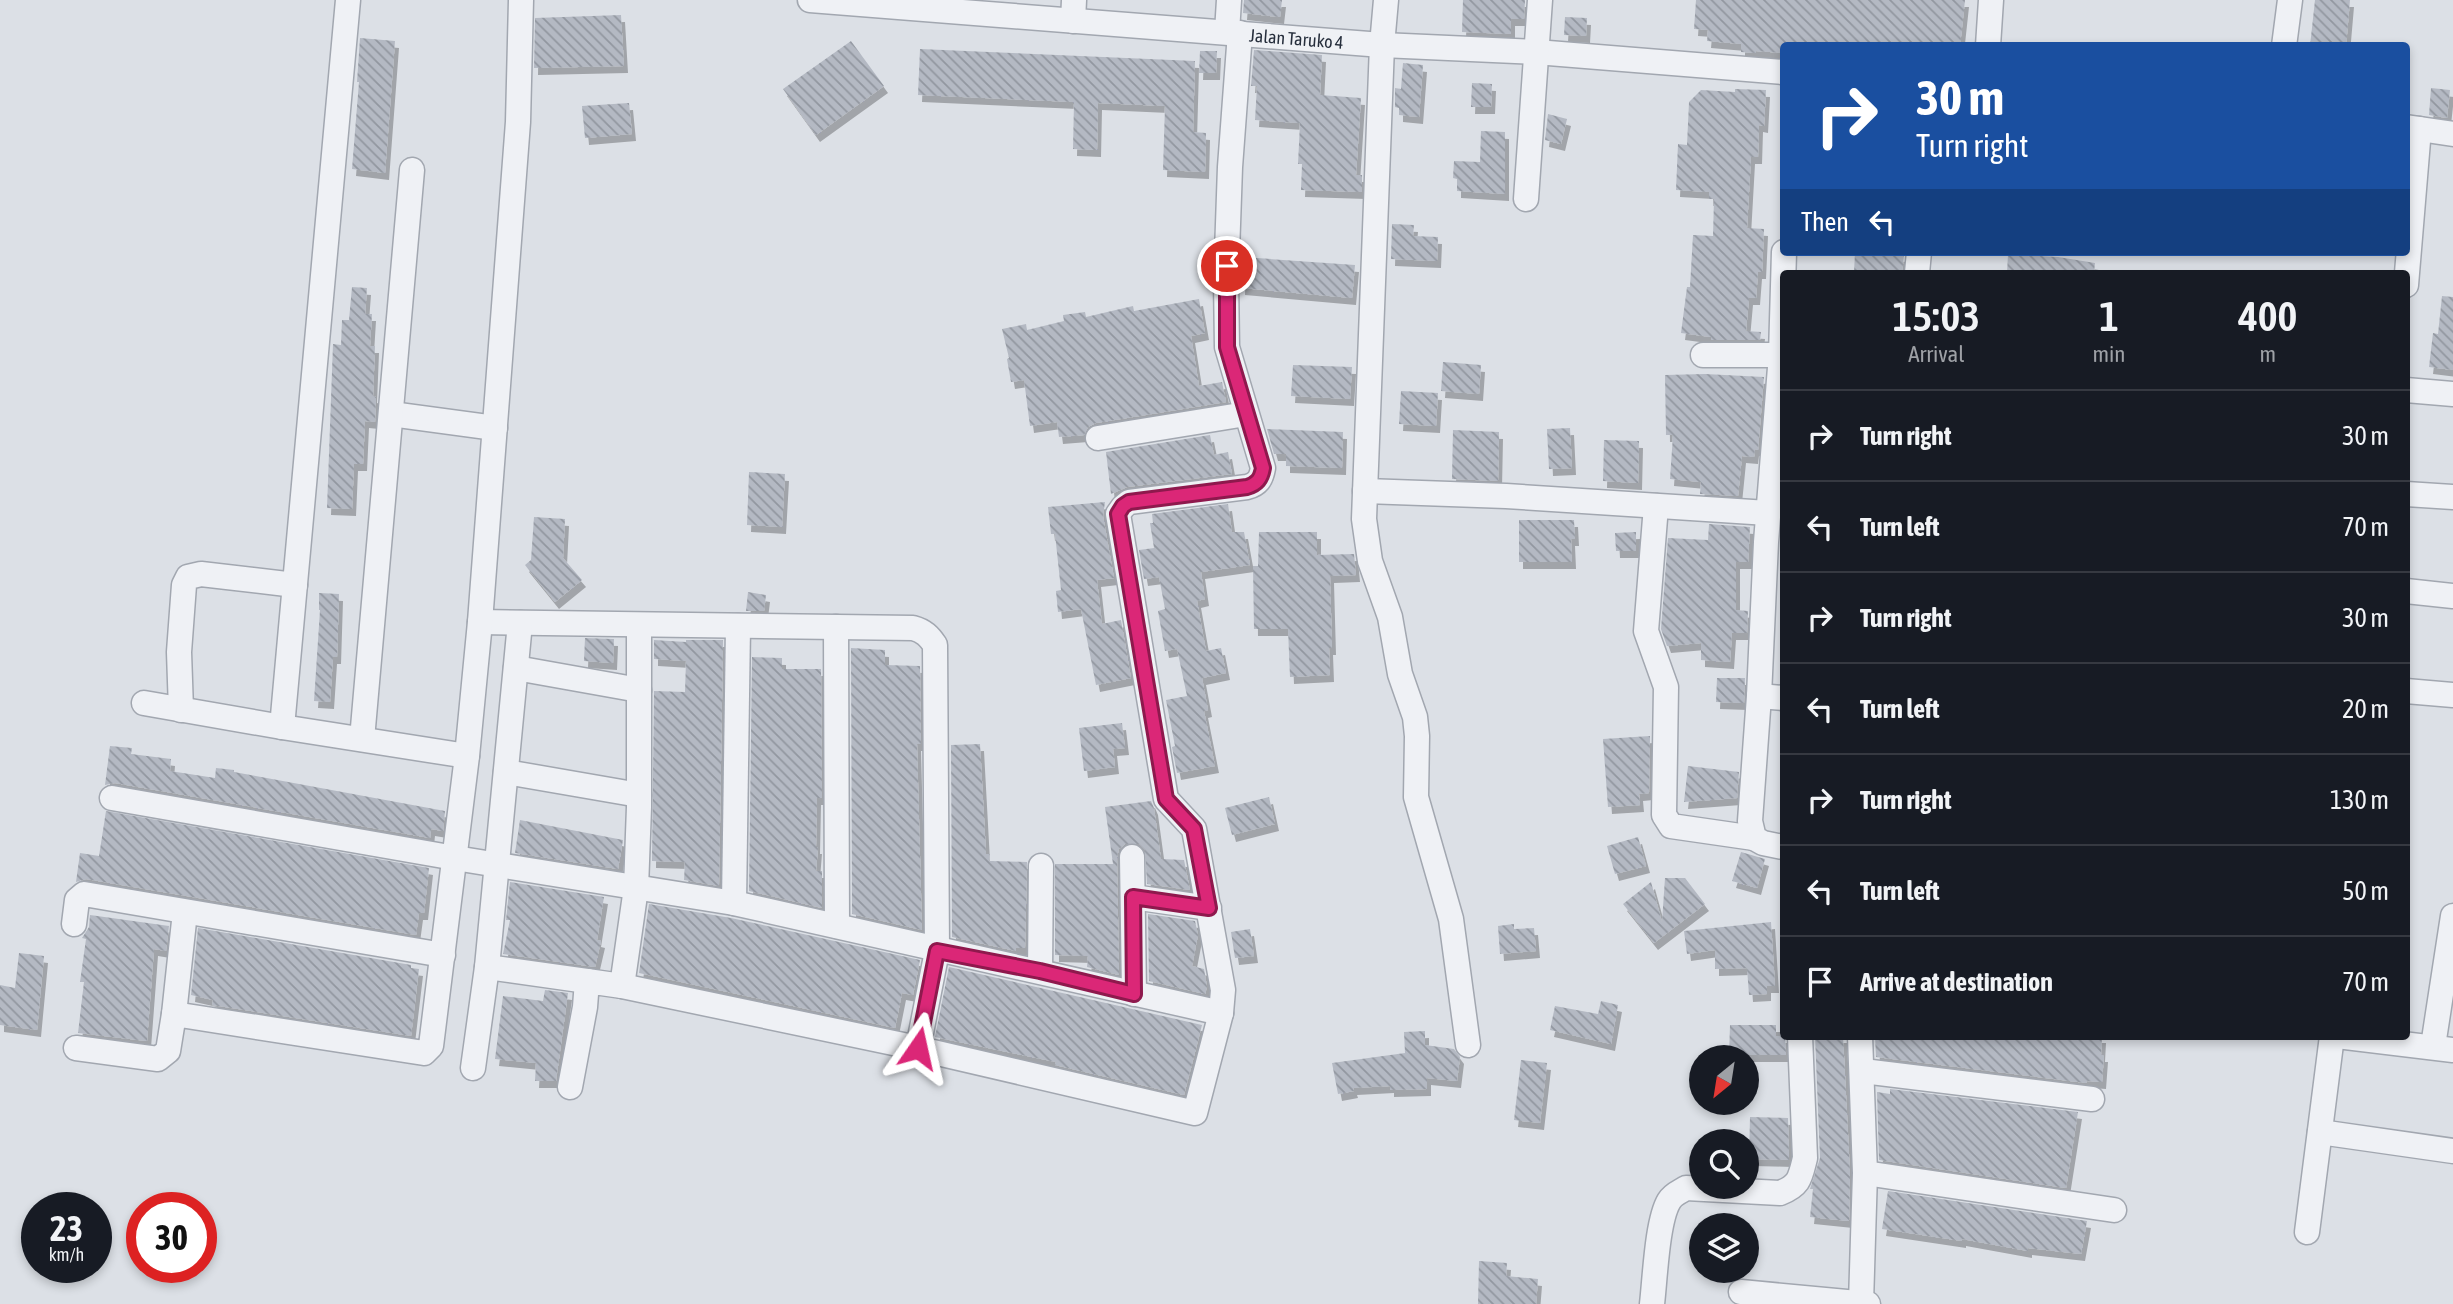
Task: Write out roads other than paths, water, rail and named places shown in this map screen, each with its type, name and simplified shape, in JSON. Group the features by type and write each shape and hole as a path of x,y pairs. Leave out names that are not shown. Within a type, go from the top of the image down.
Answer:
{"street":[{"path":"282,727 348,0"},
{"path":"174,1014 424,1053 431,1046 467,756 480,622 518,122 521,0"},
{"name":"Jalan Taruko 4","path":"810,0 1074,11 1233,32 1382,45 1536,52 1780,72"},
{"path":"487,967 622,985 918,1048 1195,1113 1221,1013 1223,990 1194,829 1166,799 1118,514 1129,502 1247,487 1257,482 1263,468 1227,347 1233,32 1229,0"},
{"path":"1386,0 1364,519 1370,561 1390,617 1400,674 1415,717 1416,797 1451,919 1468,1045"},
{"path":"1526,199 1540,0"},
{"path":"1988,42 1991,0"},
{"path":"2285,42 2290,0"},
{"path":"2410,195 2413,128 2453,134"},
{"path":"362,739 412,170"},
{"path":"1703,355 1780,355"},
{"path":"1754,838 1750,821 1751,805 1771,697 1775,543 1768,513 1780,367"},
{"path":"2410,390 2453,394"},
{"path":"391,414 495,428"},
{"path":"1098,438 1246,414"},
{"path":"1365,491 1506,496 1768,513"},
{"path":"2410,494 2453,497"},
{"path":"1656,506 1646,631 1666,687 1664,815 1671,826 1754,838 1763,844 1780,847"},
{"path":"181,710 179,652 184,585 188,577 201,574 295,585"},
{"path":"2410,591 2453,596"},
{"path":"480,622 913,628 929,636 935,645 937,951 918,1048"},
{"path":"473,1068 487,967 520,623"},
{"path":"622,985 636,888 639,625"},
{"path":"734,903 738,626"},
{"path":"836,627 837,926"},
{"path":"516,668 639,690"},
{"path":"2410,691 2453,695"},
{"path":"144,703 467,756"},
{"path":"506,772 639,795"},
{"path":"113,798 455,858 734,903 1221,1013"},
{"path":"1132,858 1134,994"},
{"path":"1040,971 1041,866"},
{"path":"74,924 77,900 84,894 443,955"},
{"path":"1133,897 1209,908"},
{"path":"76,1048 158,1059 168,1051 186,912"},
{"path":"2372,1040 2443,1048 2453,916"},
{"path":"570,1087 585,1007 587,981"},
{"path":"1652,1304 1659,1239 1668,1203 1674,1195 1686,1188 1780,1193 1793,1188 1800,1178 1805,1158 1800,1040"},
{"path":"1741,1292 1864,1303 1865,1174 1860,1040"},
{"path":"2307,1232 2332,1040"},
{"path":"1863,1071 2092,1099"},
{"path":"2320,1132 2453,1151"},
{"path":"1865,1174 2114,1210"}]}
